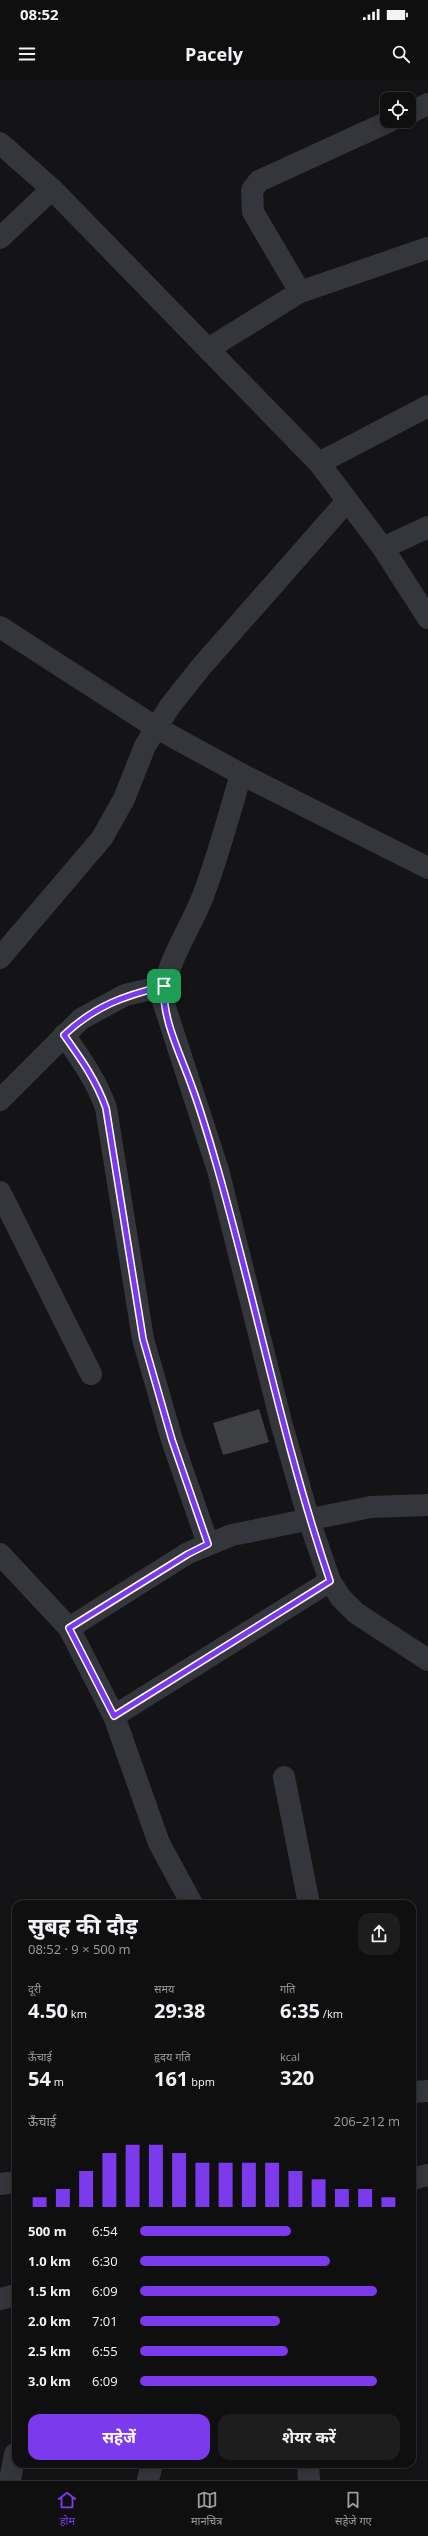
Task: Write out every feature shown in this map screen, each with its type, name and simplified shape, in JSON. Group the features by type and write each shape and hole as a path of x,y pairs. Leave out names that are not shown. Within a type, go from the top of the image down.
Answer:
{"street":[{"path":"416,109 428,104"},
{"path":"300,292 253,212 252,190 259,181 380,126"},
{"path":"0,143 52,189 319,463 383,548 428,618"},
{"path":"0,238 52,189"},
{"path":"208,349 300,292 428,248"},
{"path":"319,463 428,406"},
{"path":"0,958 102,838 124,799 137,762 155,727 201,667 347,501"},
{"path":"383,548 428,527"},
{"path":"0,627 155,727 241,774 428,868"},
{"path":"241,774 203,897 171,962 164,986 163,1001 167,1017 199,1105 218,1170 282,1422 309,1520 330,1581 341,1598 356,1613 428,1660"},
{"path":"0,1100 81,1019 125,995 164,986"},
{"path":"64,1035 88,1068 98,1085 106,1108 143,1339 172,1440 208,1544"},
{"path":"0,1192 91,1374"},
{"path":"69,1628 188,1554 208,1544 258,1528 309,1520 371,1507 428,1505"},
{"path":"0,1554 69,1628 114,1716 159,1843 190,1900"},
{"path":"114,1716 330,1581"},
{"path":"284,1777 308,1900"},
{"path":"416,2092 428,2091"},
{"path":"416,2178 428,2175"},
{"path":"0,2184 12,2182"},
{"path":"0,2299 12,2296"},
{"path":"10,2454 10,2480"},
{"path":"148,2480 151,2468"},
{"path":"308,2468 309,2480"}],"building":[{"path":"259,1409 269,1442 223,1455 213,1423"}],"route":[{"path":"164,986 163,1001 167,1017 199,1105 218,1170 282,1422 309,1520 330,1581 114,1716 69,1628 188,1554 208,1544 162,1410 143,1339 112,1137 106,1108 98,1085 88,1068 64,1035 81,1019 125,995 164,986"}]}
